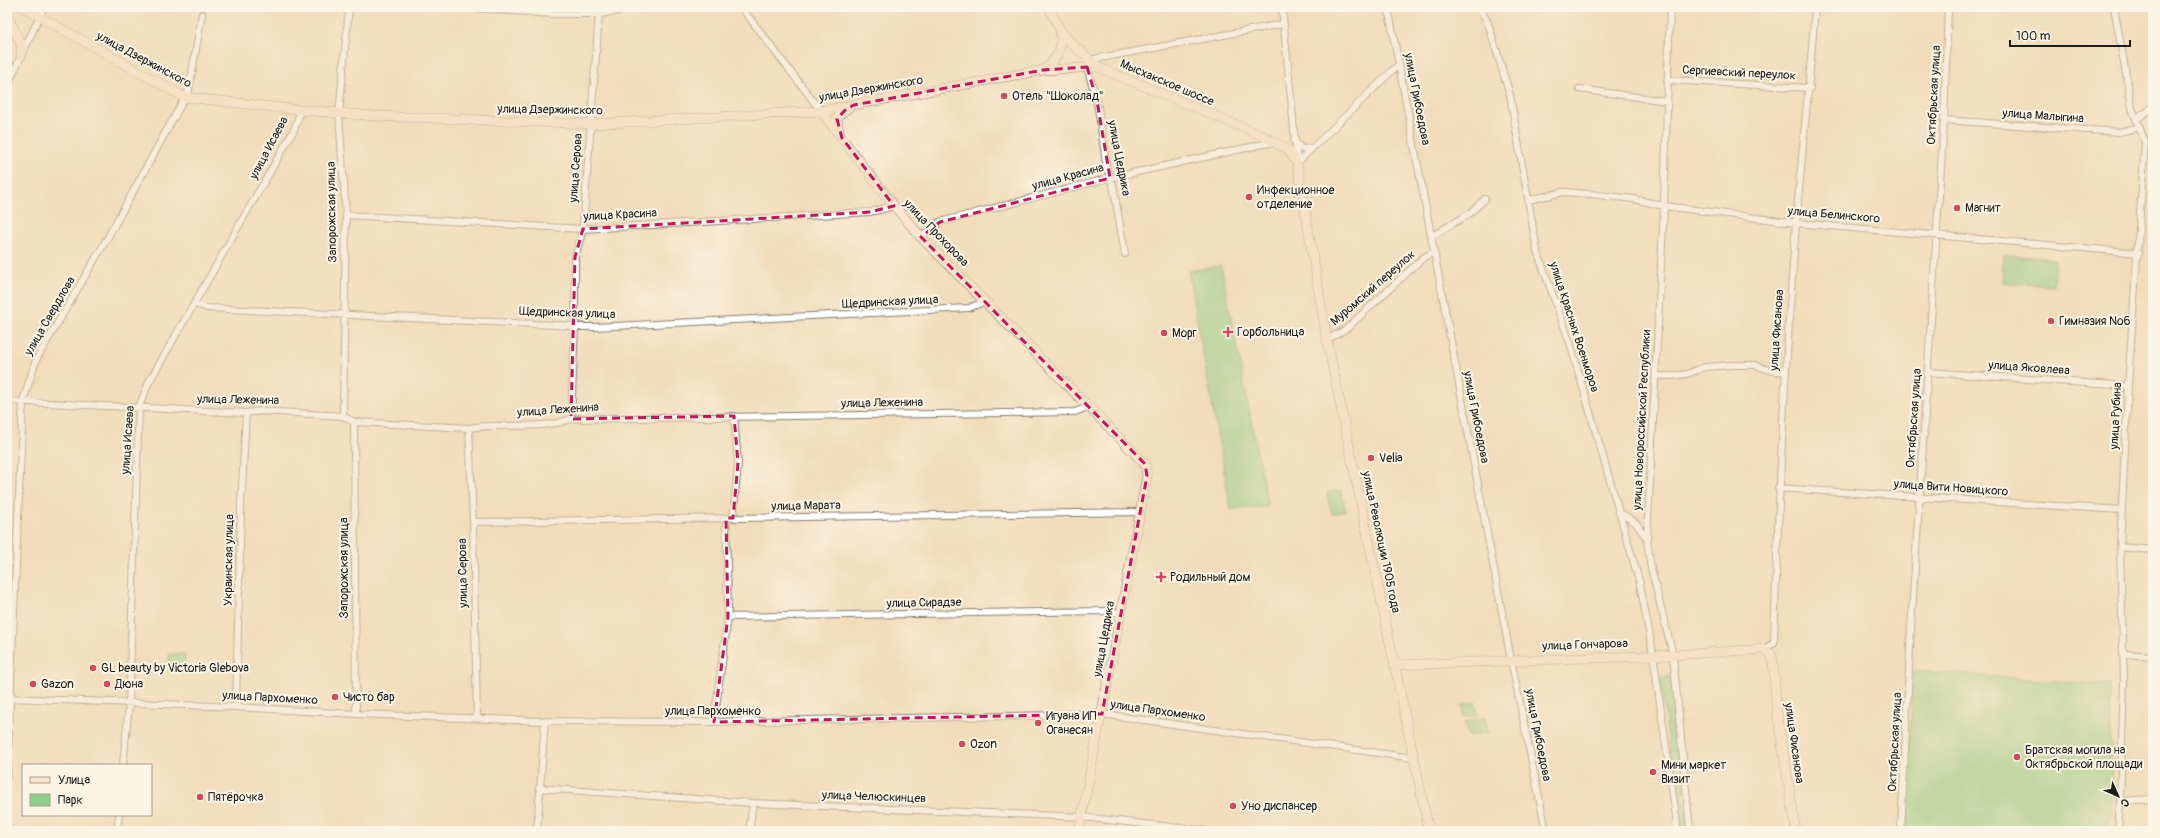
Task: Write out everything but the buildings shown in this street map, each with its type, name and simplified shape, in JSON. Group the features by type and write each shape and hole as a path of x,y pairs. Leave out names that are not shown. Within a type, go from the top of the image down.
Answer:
{"street":[{"name":"улица Дзержинского","path":"23,7 184,97 339,114 591,124 821,111 1088,63 1283,24"},
{"path":"7,86 44,7"},
{"name":"Запорожская улица","path":"343,416 343,314 346,215 339,114 349,7"},
{"path":"462,7 552,14 645,7"},
{"name":"улица Прохорова","path":"741,7 894,206 921,237 986,301 1088,407 1137,454"},
{"path":"1049,7 1060,30 1088,63"},
{"name":"улица Революции 1905 года","path":"1282,7 1296,161 1327,340 1429,831"},
{"name":"улица Грибоедова","path":"1388,7 1511,660 1546,831"},
{"name":"улица Красных Военморов","path":"1479,7 1488,23 1510,95 1537,251 1570,343 1640,584 1653,654"},
{"name":"улица Новороссийской Республики","path":"1670,7 1664,206 1647,539 1651,568 1673,655 1690,831"},
{"name":"улица Фисанова","path":"1796,831 1777,712 1773,659 1778,488 1796,223 1810,88 1815,7"},
{"name":"Октябрьская улица","path":"1901,831 1944,120 1948,7"},
{"name":"улица Рубина","path":"2114,7 2132,108 2145,142 2139,253 2128,386 2120,547 2124,654 2118,831"},
{"name":"улица Серова","path":"570,419 575,325 575,257 583,229 591,124 603,11"},
{"name":"улица Свердлова","path":"7,776 23,401 36,360 108,237 189,90 202,14"},
{"path":"7,15 21,44 21,56"},
{"path":"1043,70 1058,56 1062,43 1060,30"},
{"name":"улица Дзержинского","path":"1088,63 1098,67"},
{"name":"улица Цедрика","path":"1088,63 1097,101 1110,178 1122,229 1125,254"},
{"path":"1296,161 1312,148 1399,64"},
{"name":"Мысхакское шоссе","path":"1098,67 1273,142 1288,150 1296,161"},
{"name":"Сергиевский переулок","path":"1667,80 1810,88"},
{"path":"1579,89 1667,102"},
{"path":"842,138 836,124 837,119 840,114 854,105"},
{"path":"2137,119 2153,107"},
{"name":"улица Исаева","path":"123,764 129,704 139,407 149,382 294,130 301,110"},
{"name":"улица Малыгина","path":"1944,120 2119,132 2140,127"},
{"path":"1294,138 1296,144 1302,149 1312,148"},
{"name":"улица Красина","path":"921,237 940,222 1110,178 1273,142"},
{"name":"улица Белинского","path":"1529,200 1563,192 1634,199 1664,206 1796,223 2139,253"},
{"path":"1432,236 1469,214 1485,199"},
{"name":"улица Красина","path":"346,215 583,229 870,212 894,206"},
{"name":"Муромский переулок","path":"1327,340 1346,329 1423,258 1434,252"},
{"name":"Щедринская улица","path":"194,304 207,308 594,327 969,308 986,301"},
{"path":"1656,376 1679,375 1705,368 1733,365 1755,365 1769,370 1786,372"},
{"name":"улица Яковлева","path":"1928,372 2128,386"},
{"name":"улица Леженина","path":"7,401 246,413 261,411 343,416 354,422 469,428 484,425 557,424 570,419 1075,412 1088,407"},
{"name":"Украинская улица","path":"236,707 241,506 246,413"},
{"path":"733,518 738,463 734,416"},
{"name":"Запорожская улица","path":"354,422 356,714"},
{"name":"улица Серова","path":"469,428 474,522 477,718"},
{"name":"улица Цедрика","path":"1079,831 1147,476 1145,464 1137,454"},
{"name":"улица Вити Новицкого","path":"1778,488 2122,510"},
{"name":"улица Марата","path":"474,522 1139,512"},
{"path":"1619,512 1636,524 1647,539"},
{"path":"714,722 728,617 726,518"},
{"path":"2120,547 2153,550"},
{"name":"улица Сирадзе","path":"728,617 997,612 1105,611 1121,613"},
{"path":"1773,659 1764,649 1774,643"},
{"name":"улица Гончарова","path":"1394,664 1653,654 1673,655 1764,649"},
{"path":"1653,654 1678,831"},
{"path":"2124,654 2153,656"},
{"name":"улица Пархоменко","path":"10,698 129,704 236,707 356,714 545,720 714,722 1102,714 1413,758"},
{"path":"537,831 545,720"},
{"name":"улица Челюскинцев","path":"539,788 753,803 1082,816 1207,831"},
{"path":"2120,801 2153,799"},
{"path":"749,831 753,803"},
{"path":"118,831 119,816"},
{"path":"7,826 10,831"}],"highlighted area":[{"path":"1087,67 1097,101 1110,178 940,222 921,237 1145,464 1147,476 1102,714 714,722 728,617 726,518 733,518 738,463 734,416 571,419 575,257 583,229 870,212 894,206 842,138 837,119 846,109 854,105 1043,70"}],"green space":[{"path":"2004,255 2055,259 2053,286 2002,282"},
{"path":"1221,266 1268,507 1231,509 1188,271"},
{"path":"1341,490 1346,511 1332,514 1327,493"},
{"path":"169,654 185,654 184,670 169,670"},
{"path":"1913,671 2110,685 2112,804 2109,831 1906,831"},
{"path":"1672,676 1688,831 1681,831 1660,678"},
{"path":"1475,702 1477,715 1464,717 1462,705"},
{"path":"1485,718 1488,732 1468,736 1465,722"}],"place":[{"name":"Отель \"Шоколад\"","path":"1004,96"},
{"name":"Инфекционное отделение","path":"1249,197"},
{"name":"Магнит","path":"1957,208"},
{"name":"Гимназия №6","path":"2051,321"},
{"name":"Горбольница","path":"1228,332"},
{"name":"Морг","path":"1164,333"},
{"name":"Velia","path":"1371,458"},
{"name":"Родильный дом","path":"1161,577"},
{"name":"GL beauty by Victoria Glebova","path":"93,668"},
{"name":"Gazon","path":"33,684"},
{"name":"Дюна","path":"107,684"},
{"name":"Чисто бар","path":"335,697"},
{"name":"Игуана ИП Оганесян","path":"1038,723"},
{"name":"Ozon","path":"962,744"},
{"name":"Братская могила на Октябрьской площади","path":"2017,757"},
{"name":"Мини маркет Визит","path":"1653,772"},
{"name":"Пятёрочка","path":"200,797"},
{"name":"Уно диспансер","path":"1233,806"}]}
